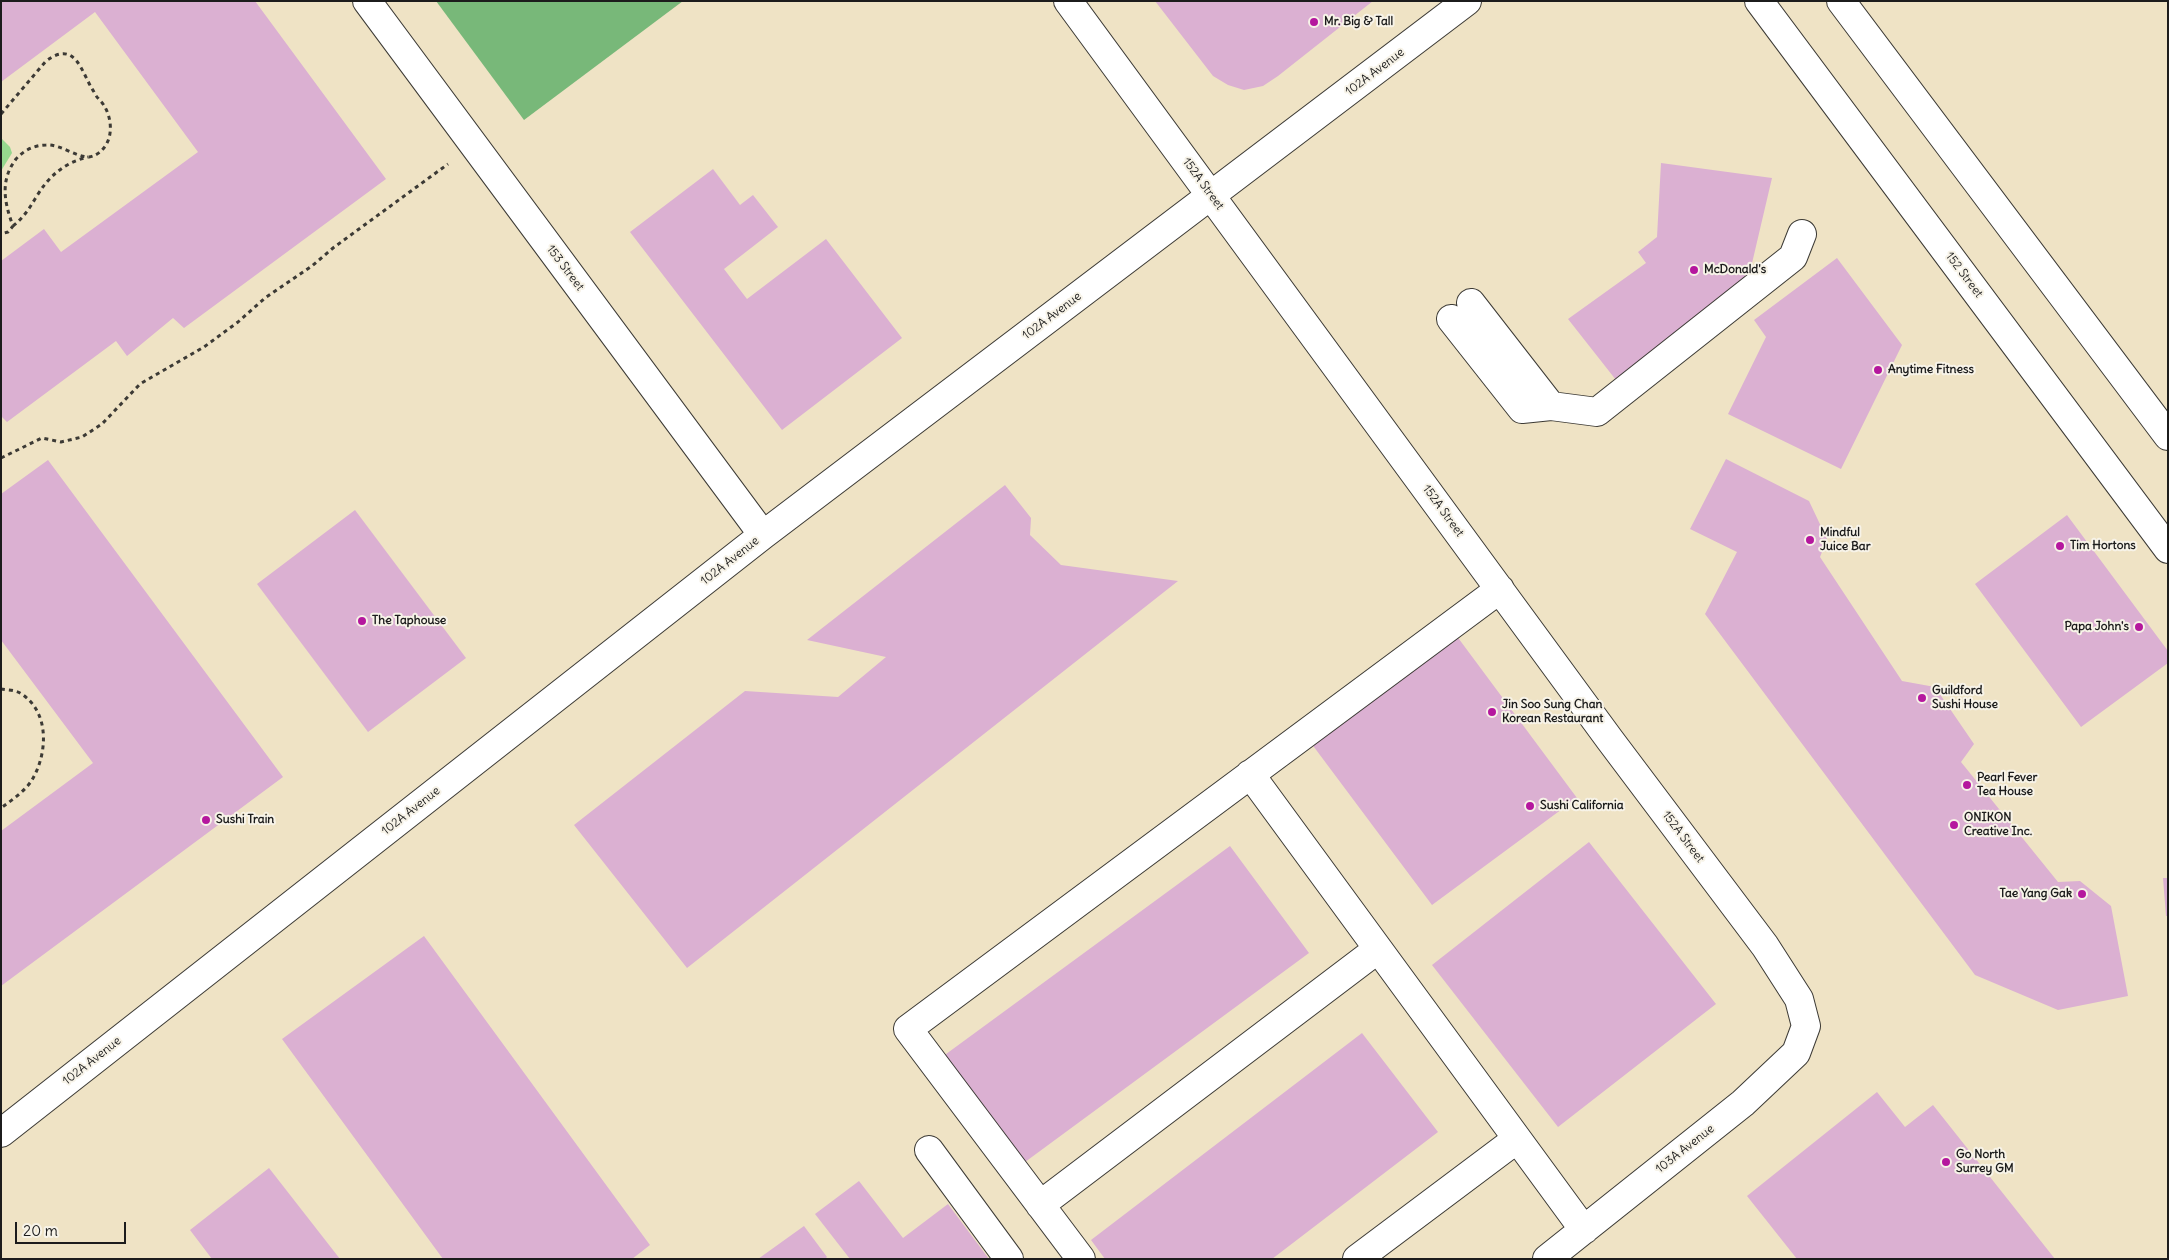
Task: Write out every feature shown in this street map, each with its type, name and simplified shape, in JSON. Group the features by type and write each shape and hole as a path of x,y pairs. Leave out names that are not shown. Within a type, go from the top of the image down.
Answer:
{"street":[{"name":"153 Street","path":"367,1 763,535"},
{"name":"152A Street","path":"1068,1 1247,242 1616,748 1765,946 1798,999 1806,1026"},
{"name":"102A Avenue","path":"1,1133 763,535 1467,1"},
{"name":"152 Street","path":"1759,1 2168,549"},
{"path":"1841,1 2168,436"},
{"path":"1461,311 1551,406 1597,412 1792,257 1802,234"},
{"path":"1081,1259 908,1029 1500,589"},
{"path":"1250,774 1584,1230"},
{"path":"1040,1205 1378,949"},
{"name":"103A Avenue","path":"1547,1259 1743,1103 1796,1053 1806,1026"},
{"path":"1357,1259 1516,1139"},
{"path":"929,1150 1009,1259"}],"path":[{"path":"1,114 46,61 54,55 67,53 77,60 87,82 103,104 111,124 106,146 97,154 75,160 60,168 50,177 21,220 8,232 1,234"},
{"path":"14,226 3,194 3,178 6,171 21,153 33,147 47,145 69,149 89,157"},
{"path":"1,458 42,438 61,442 82,438 102,424 140,384 167,370 231,327 265,298 312,266 333,248 449,163"},
{"path":"1,689 19,693 32,704 39,717 44,734 42,758 32,780 16,797 1,808"}],"green space":[{"path":"436,1 683,1 524,120"},
{"path":"1,138 10,147 12,153 1,171"}],"building":[{"path":"1,1 255,1 386,179 184,328 173,318 127,356 116,341 7,422 1,416 1,261 44,229 61,252 198,152 95,12 1,82"},
{"path":"1155,1 1373,1 1278,76 1263,86 1244,90 1228,85 1213,76"},
{"name":"McDonald's","path":"1661,163 1772,178 1749,276 1616,380 1568,319 1646,263 1638,252 1657,237"},
{"path":"713,169 740,205 753,195 778,227 724,269 747,299 826,239 902,338 782,430 630,232"},
{"path":"1837,258 1902,345 1841,469 1728,414 1766,337 1754,320"},
{"path":"1726,459 1809,501 1827,539 1820,557 1902,681 1935,687 1974,744 1961,762 2058,882 2080,881 2111,906 2128,996 2058,1010 1975,975 1705,614 1737,552 1690,529"},
{"path":"48,460 283,777 1,986 1,831 93,763 1,640 1,494"},
{"path":"1005,485 1031,518 1030,535 1061,565 1178,581 687,968 574,825 745,691 838,697 886,657 807,640"},
{"name":"The Taphouse","path":"355,510 466,658 368,732 257,584"},
{"path":"2067,515 2168,651 2168,663 2081,727 1975,584"},
{"path":"1456,635 1577,798 1432,905 1311,743"},
{"path":"1589,842 1716,1004 1558,1127 1432,965"},
{"path":"1230,846 1309,953 1021,1165 942,1057"},
{"path":"2163,878 2168,878 2168,916 2166,916"},
{"path":"424,936 650,1245 632,1259 443,1259 282,1039"},
{"path":"1362,1033 1438,1132 1272,1259 1105,1259 1091,1240"},
{"path":"1877,1092 1905,1127 1933,1105 2055,1259 1797,1259 1747,1196"},
{"path":"269,1168 340,1259 212,1259 190,1230"},
{"path":"859,1181 903,1238 948,1204 989,1259 850,1259 815,1214"},
{"path":"804,1226 827,1257 825,1259 758,1259"}],"place":[{"name":"Mr. Big & Tall","path":"1314,22"},
{"name":"McDonald's","path":"1694,270"},
{"name":"Anytime Fitness","path":"1878,370"},
{"name":"Mindful Juice Bar","path":"1810,540"},
{"name":"Tim Hortons","path":"2060,546"},
{"name":"The Taphouse","path":"362,621"},
{"name":"Papa John's","path":"2139,627"},
{"name":"Guildford Sushi House","path":"1922,698"},
{"name":"Jin Soo Sung Chan Korean Restaurant","path":"1492,712"},
{"name":"Pearl Fever Tea House","path":"1967,785"},
{"name":"Sushi California","path":"1530,806"},
{"name":"Sushi Train","path":"206,820"},
{"name":"ONIKON Creative Inc.","path":"1954,825"},
{"name":"Tae Yang Gak","path":"2082,894"},
{"name":"Go North Surrey GM","path":"1946,1162"}]}
